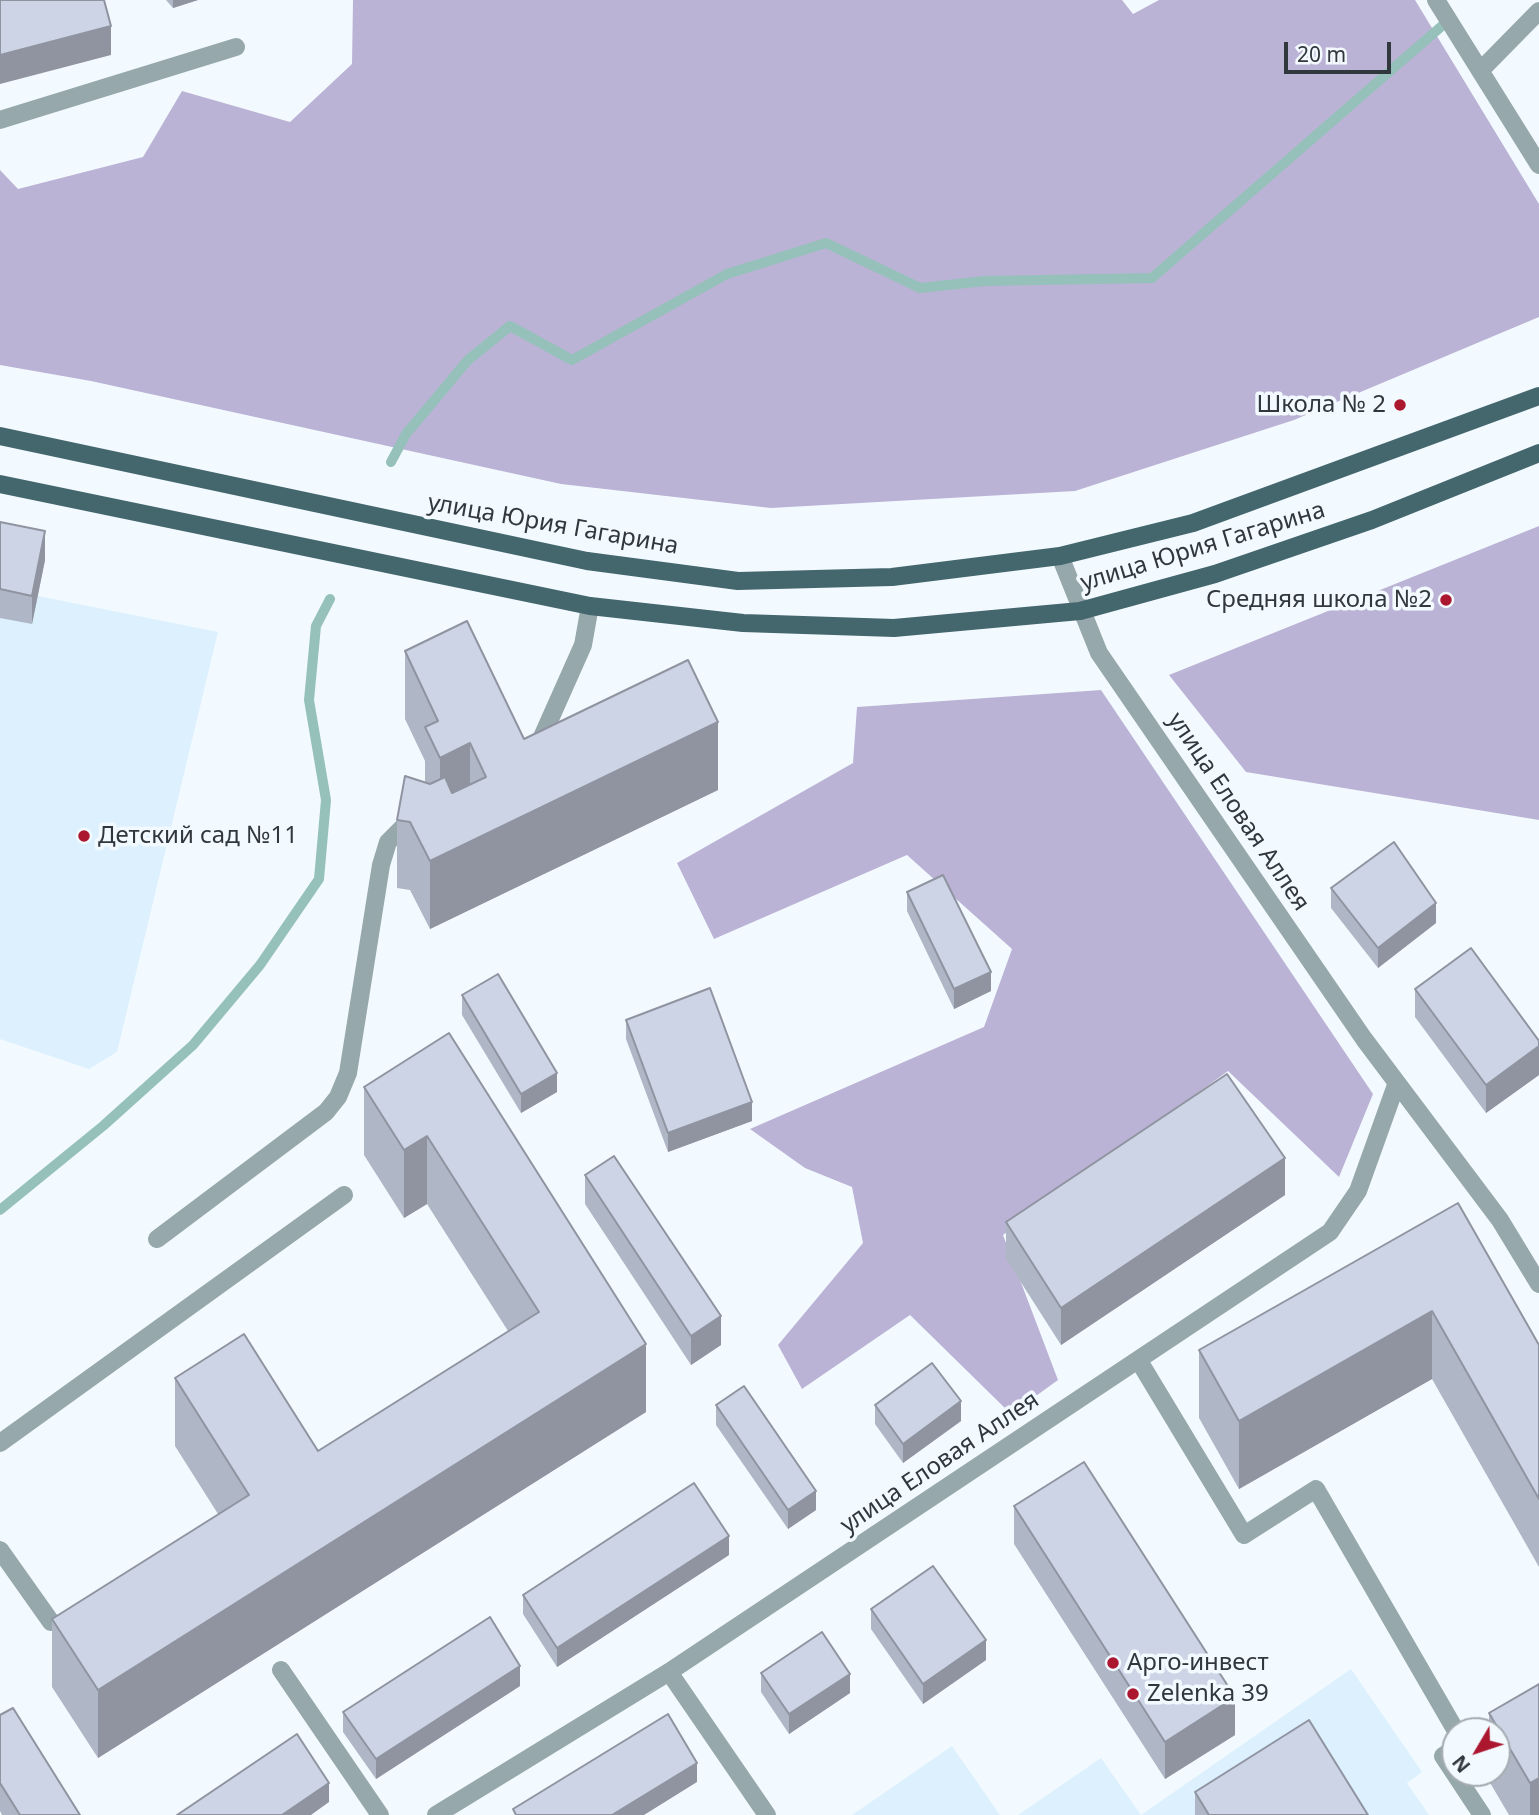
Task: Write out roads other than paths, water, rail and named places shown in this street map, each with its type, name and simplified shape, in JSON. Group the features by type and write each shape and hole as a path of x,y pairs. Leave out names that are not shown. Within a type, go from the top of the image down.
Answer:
{"main road":[{"name":"улица Юрия Гагарина","path":"0,436 587,561 738,581 892,577 1060,556 1194,523 1539,396"},
{"name":"улица Юрия Гагарина","path":"0,484 590,606 743,623 894,628 1080,611 1215,574 1372,520 1539,453"}],"street":[{"path":"1436,0 1539,165"},
{"path":"1480,71 1539,11"},
{"path":"0,120 236,47"},
{"name":"улица Еловая Аллея","path":"1060,556 1099,653 1396,1085 1500,1220 1539,1284"},
{"path":"525,761 542,741 583,645 590,606"},
{"path":"157,1240 326,1112 338,1097 348,1073 381,865 388,842 401,830 433,812"},
{"name":"улица Еловая Аллея","path":"436,1815 669,1672 1330,1232 1358,1191 1396,1085"},
{"path":"0,1443 344,1195"},
{"path":"1139,1361 1244,1535 1316,1489 1448,1717"},
{"path":"0,1550 51,1622"},
{"path":"281,1670 380,1815"},
{"path":"669,1672 767,1815"},
{"path":"1463,1787 1482,1815"}],"waterway":[{"path":"391,462 406,434 468,360 510,326 572,360 727,274 826,243 920,288 985,281 1152,278 1443,25"},
{"path":"0,1210 103,1126 193,1045 260,965 319,879 326,800 309,700 316,626 330,599"}],"place":[{"name":"Школа № 2","path":"1400,405"},
{"name":"Средняя школа №2","path":"1446,600"},
{"name":"Детский сад №11","path":"84,836"},
{"name":"Арго-инвест","path":"1113,1663"},
{"name":"Zelenka 39","path":"1133,1694"}]}
